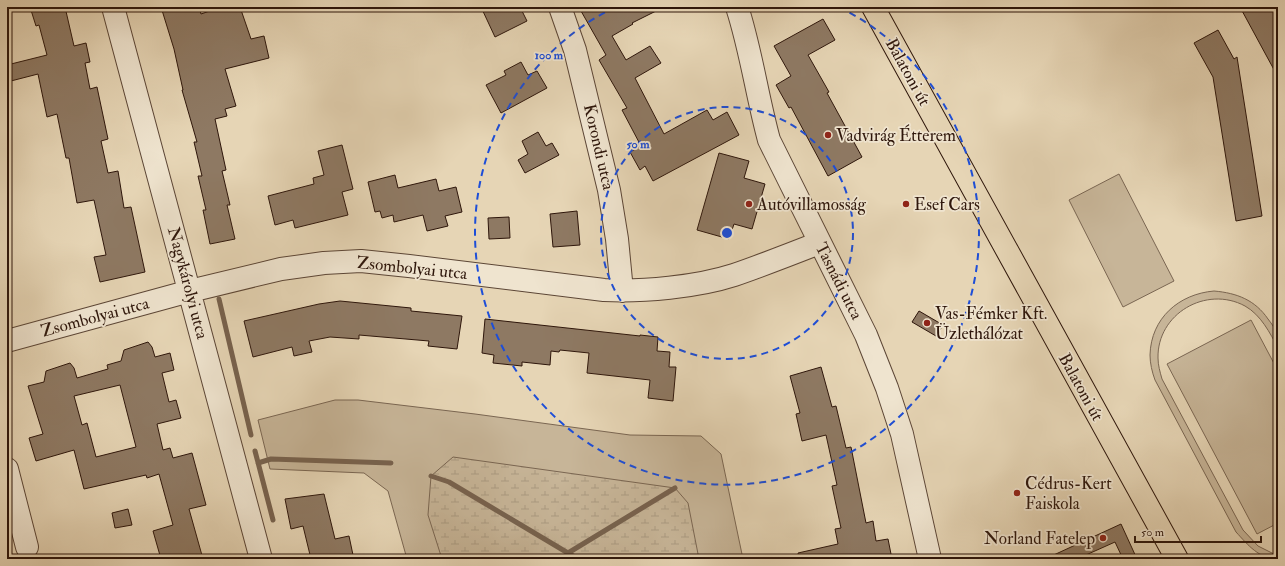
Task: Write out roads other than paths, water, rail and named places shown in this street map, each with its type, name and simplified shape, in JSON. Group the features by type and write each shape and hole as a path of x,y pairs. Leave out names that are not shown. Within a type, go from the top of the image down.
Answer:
{"main road":[{"name":"Balatoni út","path":"873,7 1176,558"}],"street":[{"name":"Nagykárolyi utca","path":"113,7 190,291 260,559"},
{"name":"Korondi utca","path":"560,7 575,50 610,190 622,291"},
{"name":"Tasnádi utca","path":"737,7 769,140 866,336 887,388 902,434 930,559"},
{"name":"Zsombolyai utca","path":"7,341 190,291 281,269 324,263 361,261 622,291 678,286 732,275 819,243"},
{"path":"7,469 27,547"}],"waterway":[{"path":"219,299 251,435"},
{"path":"255,451 273,520"},
{"path":"258,463 271,459 391,463"},
{"path":"431,476 449,482 578,559"},
{"path":"568,553 675,488"}],"place":[{"name":"Vadvirág Étterem","path":"828,135"},
{"name":"Autóvillamosság","path":"749,204"},
{"name":"Esef Cars","path":"906,204"},
{"name":"Vas-Fémker Kft. Üzlethálózat","path":"927,323"},
{"name":"Cédrus-Kert Faiskola","path":"1017,493"},
{"name":"Norland Fatelep","path":"1103,538"}]}
